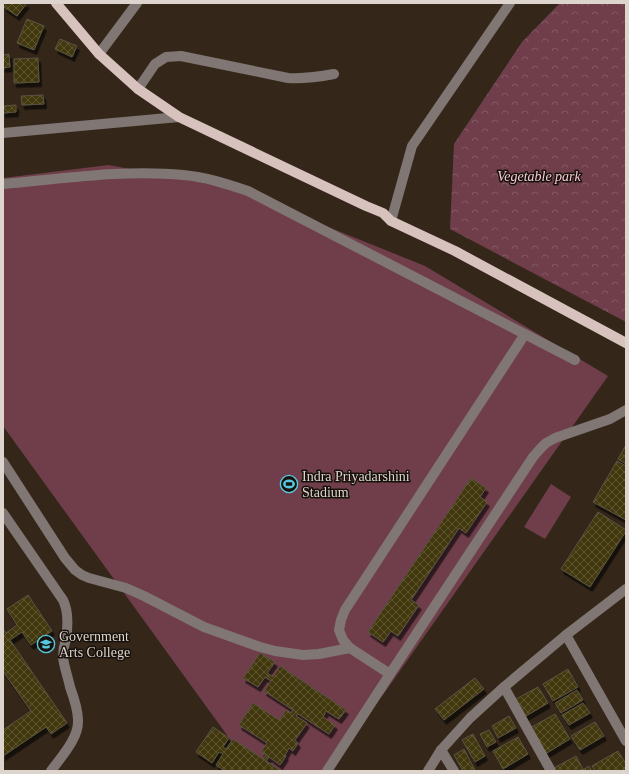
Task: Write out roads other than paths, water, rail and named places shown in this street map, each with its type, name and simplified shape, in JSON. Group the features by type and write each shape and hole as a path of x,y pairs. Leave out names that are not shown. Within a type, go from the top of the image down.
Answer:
{"main road":[{"path":"56,3 99,54 138,89 179,117 383,213 391,221 455,251 626,343"}],"street":[{"path":"99,54 137,3"},
{"path":"391,221 412,146 510,3"},
{"path":"138,89 155,64 166,57 181,56 294,78 312,78 334,74"},
{"path":"3,133 179,117"},
{"path":"3,184 114,174 149,173 184,174 214,180 248,191 575,360"},
{"path":"390,674 350,648 343,640 339,630 341,620 345,610 525,334"},
{"path":"328,771 390,674 534,456 546,443 555,438 610,419 626,410"},
{"path":"3,462 65,558 75,570 82,575 126,588 204,627 260,647 303,655 319,654 350,648"},
{"path":"3,513 66,605 68,621 63,656 76,706 78,721 73,740 51,771"},
{"path":"428,771 441,750 470,718 504,687 566,635 626,589"},
{"path":"566,635 626,741"},
{"path":"504,687 551,771"},
{"path":"441,750 454,771"}],"place":[{"name":"Indra Priyadarshini Stadium","path":"289,484"},
{"name":"Government Arts College","path":"46,644"}],"park label":[{"name":"Vegetable park","path":"539,176"}]}
